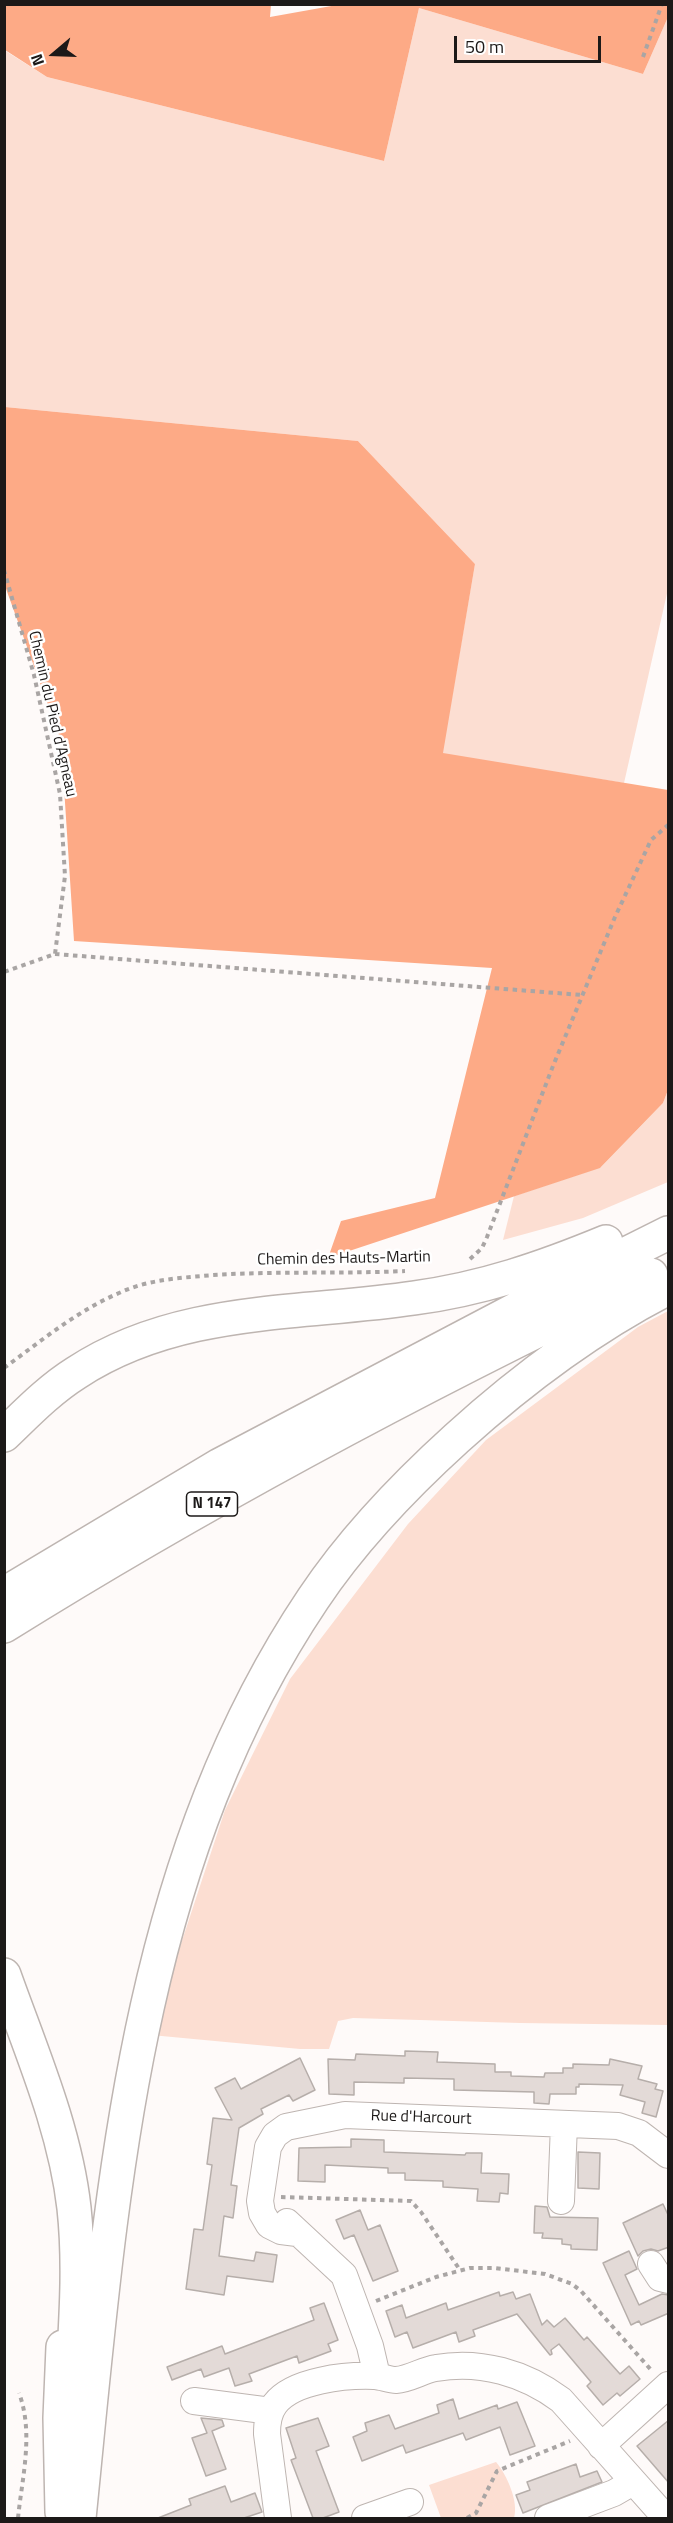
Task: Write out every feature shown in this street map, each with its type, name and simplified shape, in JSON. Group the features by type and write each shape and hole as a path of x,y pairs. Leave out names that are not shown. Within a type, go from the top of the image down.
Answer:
{"highway":[{"path":"4,1436 35,1404 76,1372 122,1348 171,1329 220,1318 414,1299 474,1288 542,1268 669,1216"},
{"name":"N 147","path":"4,1593 220,1465 530,1302 669,1233"},
{"name":"N 147","path":"4,1626 96,1569 252,1481 524,1337 669,1266"},
{"path":"79,2518 105,2259 135,2065 153,1976 174,1898 200,1820 236,1735 274,1660 315,1596 365,1532 419,1473 482,1415 556,1357 646,1299 669,1288"},
{"path":"4,1975 54,2116 67,2166 74,2207 78,2264 73,2382 62,2518"},
{"path":"4,2022 32,2088 52,2151 64,2218 65,2308 60,2418 62,2518"}],"street":[{"name":"Rue d'Harcourt","path":"281,2130 345,2115 618,2126 645,2137 669,2155"},
{"path":"561,2201 564,2124"},
{"path":"281,2130 281,2150 274,2196 280,2213 297,2233 340,2270 370,2346 377,2376"},
{"path":"281,2130 268,2147 260,2194 261,2209 266,2221 274,2229 297,2233"},
{"path":"278,2518 267,2446 267,2420 279,2399 296,2390 335,2377 377,2376 396,2380 433,2368 456,2365 491,2368 537,2383 550,2391 561,2400 666,2518"},
{"path":"596,2440 668,2386"},
{"path":"194,2401 271,2411"},
{"path":"548,2518 614,2493 633,2482"},
{"path":"365,2518 410,2502"}],"path":[{"path":"643,57 662,4"},
{"name":"Chemin du Pied d’Agneau","path":"4,570 34,675 60,794 65,876 55,954"},
{"path":"466,1261 475,1257 488,1237 582,995 651,840 669,825"},
{"path":"4,972 55,954 582,995"},
{"name":"Chemin des Hauts-Martin","path":"4,1368 83,1311 120,1292 166,1278 261,1272 344,1274 409,1271"},
{"path":"274,2196 411,2201 460,2270"},
{"path":"356,2308 460,2270 495,2268 545,2274 572,2284 581,2291 668,2386"},
{"path":"18,2518 27,2430 25,2408 19,2393"},
{"path":"467,2518 476,2512 497,2470 596,2440"}],"shaded area":[{"path":"668,4 668,17 643,74 419,8 384,161 47,77 5,50 5,5 271,5 270,17 337,5"},
{"path":"419,8 643,74 668,17 668,589 624,783 442,754 475,564 358,441 5,407 4,50 47,77 384,161"},
{"path":"5,407 358,441 475,564 443,753 668,790 668,1090 663,1103 600,1168 328,1258 341,1221 435,1198 492,968 74,941 61,741 5,586"},
{"path":"668,1090 668,1182 583,1218 503,1240 514,1196 601,1167 663,1103"},
{"path":"668,1311 668,2025 353,2018 338,2021 329,2049 300,2049 151,2035 225,1810 290,1679 408,1524 486,1440 638,1327"},
{"path":"496,2462 511,2489 515,2504 514,2518 441,2518 429,2485"}],"building":[{"path":"405,2051 438,2052 437,2062 495,2064 495,2072 511,2072 511,2076 544,2077 545,2073 563,2073 563,2068 573,2068 573,2064 609,2065 610,2059 642,2066 638,2079 657,2084 655,2089 663,2091 656,2117 642,2113 645,2102 620,2095 623,2085 579,2084 579,2087 576,2087 576,2094 550,2094 549,2104 534,2103 534,2092 454,2090 454,2079 404,2078 404,2083 354,2082 354,2095 329,2094 328,2059 355,2060 356,2054 405,2056"},
{"path":"300,2058 315,2090 293,2101 289,2095 261,2109 263,2114 239,2128 231,2185 237,2186 233,2218 224,2216 219,2256 254,2261 256,2252 277,2255 273,2282 227,2276 224,2295 186,2289 194,2229 203,2230 212,2165 207,2164 213,2118 232,2120 215,2088 235,2078 241,2089"},
{"path":"351,2139 384,2140 384,2152 465,2155 466,2153 482,2153 481,2173 509,2174 508,2194 500,2193 499,2202 477,2201 478,2189 443,2187 443,2181 405,2180 405,2173 388,2173 388,2168 325,2165 325,2182 298,2181 299,2148 351,2147"},
{"path":"578,2152 600,2153 599,2189 578,2188"},
{"path":"663,2204 669,2217 669,2247 658,2251 651,2249 643,2251 638,2256 623,2223"},
{"path":"535,2206 547,2207 550,2217 598,2218 597,2250 571,2249 571,2245 562,2244 562,2239 542,2238 543,2233 534,2233"},
{"path":"360,2210 368,2230 380,2225 398,2271 373,2281 354,2235 344,2239 336,2220"},
{"path":"629,2251 637,2269 625,2275 639,2305 662,2294 669,2295 669,2313 641,2325 639,2321 631,2325 603,2263"},
{"path":"499,2292 500,2296 513,2292 516,2299 530,2294 542,2325 547,2320 554,2327 565,2318 584,2340 587,2337 620,2374 629,2366 640,2379 620,2396 617,2393 603,2405 587,2386 591,2382 559,2344 551,2350 550,2355 517,2314 473,2330 475,2336 459,2342 456,2332 413,2348 407,2332 395,2337 386,2311 402,2305 406,2318 446,2303 448,2310"},
{"path":"324,2303 338,2340 328,2344 331,2351 299,2363 297,2356 249,2374 252,2381 235,2386 229,2368 204,2377 201,2369 172,2380 167,2367 222,2346 225,2354 314,2320 310,2308"},
{"path":"453,2399 459,2419 497,2405 498,2409 517,2402 535,2446 510,2455 500,2427 466,2440 463,2433 406,2453 403,2445 362,2461 353,2437 367,2431 365,2423 389,2415 395,2429 439,2413 437,2405"},
{"path":"201,2418 222,2420 224,2426 212,2431 226,2469 206,2476 192,2438 207,2433"},
{"path":"318,2418 329,2446 316,2451 339,2512 323,2518 313,2518 291,2460 296,2458 286,2428"},
{"path":"669,2420 669,2483 637,2446"},
{"path":"576,2464 580,2477 597,2471 602,2482 523,2513 516,2495 530,2490 527,2482"},
{"path":"225,2486 231,2502 255,2493 262,2512 244,2518 158,2518 191,2505 189,2499"}]}
